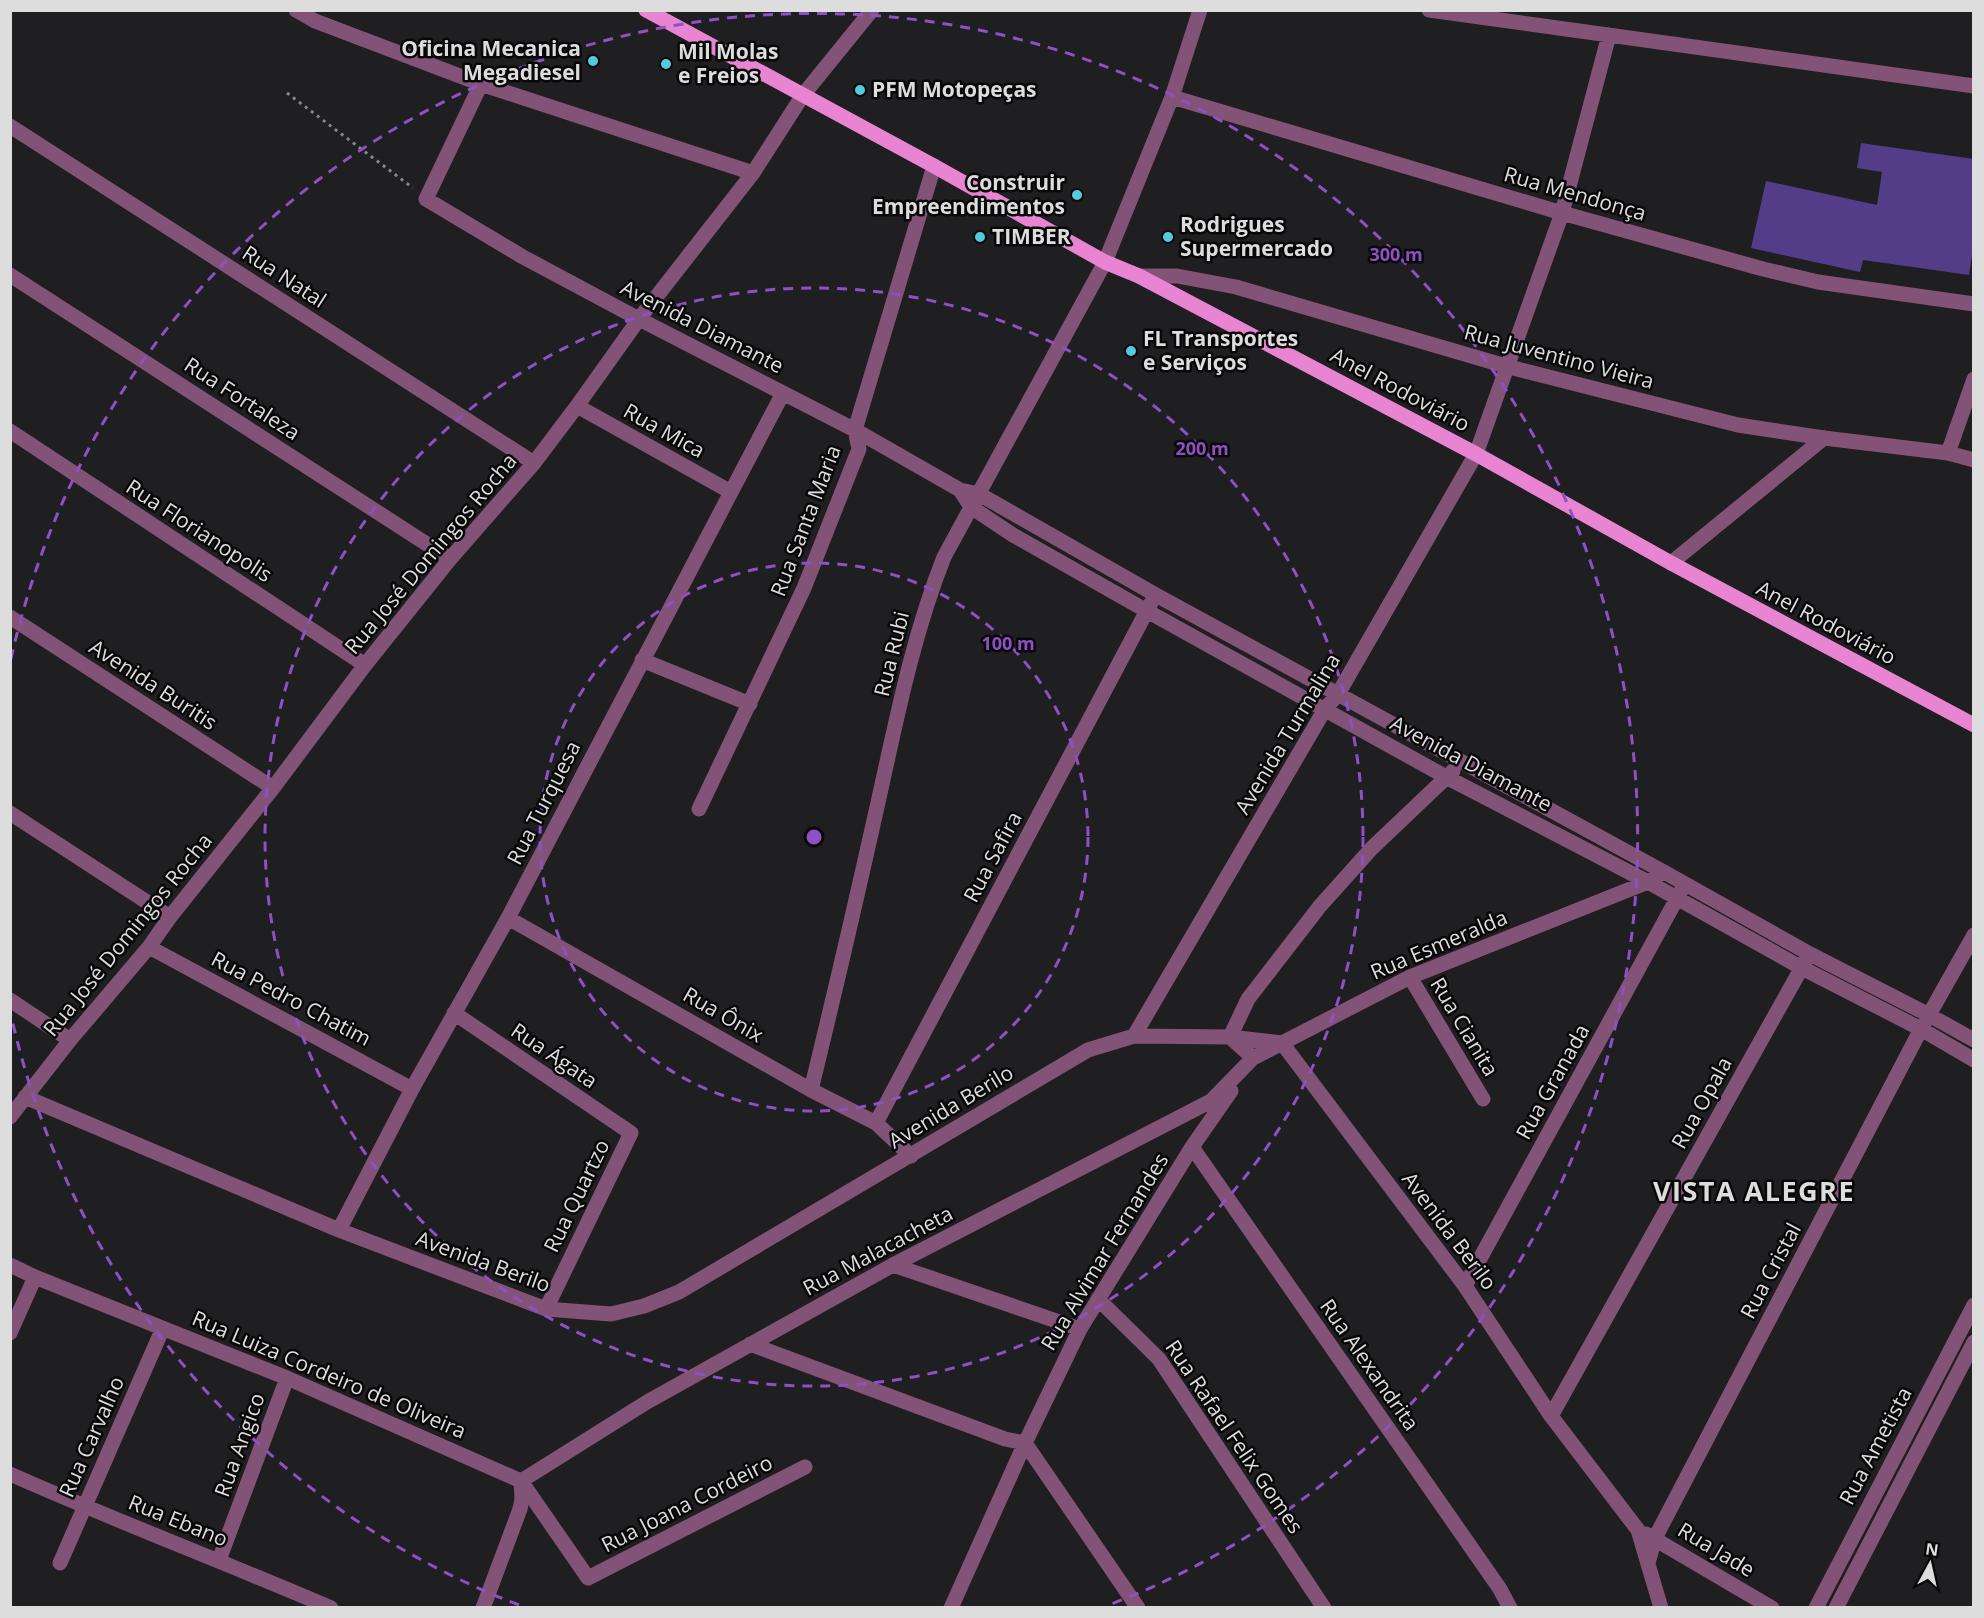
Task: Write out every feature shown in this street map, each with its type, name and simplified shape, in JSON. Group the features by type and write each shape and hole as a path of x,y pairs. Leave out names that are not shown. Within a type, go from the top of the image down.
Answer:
{"main road":[{"name":"Anel Rodoviário","path":"646,10 934,166 1105,262 1139,276 1476,454 1671,564 1974,725"}],"street":[{"path":"296,10 315,21 481,84 753,173"},
{"name":"Rua José Domingos Rocha","path":"10,1117 70,1040 149,947 365,665 450,559 534,463 639,319 753,173 803,95 872,10"},
{"name":"Rua Rubi","path":"811,1090 921,620 944,557 1105,262 1172,97 1200,10"},
{"path":"1429,10 1974,86"},
{"name":"Avenida Turmalina","path":"1134,1036 1325,709 1338,694 1476,454 1509,367 1562,213 1609,35"},
{"path":"426,199 481,84"},
{"name":"Rua Mendonça","path":"1172,97 1562,213 1763,269 1818,282 1974,304"},
{"name":"Rua Natal","path":"10,126 534,463"},
{"name":"Rua Santa Maria","path":"699,809 804,588 859,449 855,430 934,166"},
{"name":"Avenida Diamante","path":"426,199 523,256 639,319 855,430 975,500 1156,595 1810,954 1974,1040"},
{"name":"Rua Fortaleza","path":"10,275 450,559"},
{"name":"Rua Juventino Vieira","path":"1139,276 1177,276 1236,287 1509,367 1738,425 1948,453 1974,460"},
{"path":"1948,453 1974,379"},
{"name":"Rua Turquesa","path":"339,1230 412,1089 508,918 783,393"},
{"name":"Rua Mica","path":"577,406 730,492"},
{"name":"Rua Florianopolis","path":"10,431 365,665"},
{"path":"1671,564 1824,438"},
{"name":"Avenida Diamante","path":"975,500 1013,535 1147,611 1448,777 1648,882 1802,968 1921,1029 1974,1060"},
{"name":"Rua Safira","path":"876,1123 1156,595"},
{"name":"Avenida Buritis","path":"10,617 273,788"},
{"path":"642,660 750,704"},
{"path":"1253,1058 1230,1036 1248,999 1320,906 1372,848 1448,777 1461,761"},
{"path":"10,813 170,917"},
{"name":"Rua Esmeralda","path":"1253,1058 1410,977 1648,882 1664,872"},
{"name":"Rua Granada","path":"1465,1286 1685,884"},
{"name":"Rua Ônix","path":"508,918 811,1090 876,1123 911,1156"},
{"name":"Rua Cristal","path":"1648,1565 1655,1538 1921,1029 1974,935"},
{"name":"Rua Pedro Chatim","path":"149,947 412,1089"},
{"name":"Rua Opala","path":"1551,1416 1810,954"},
{"name":"Rua Cianita","path":"1410,977 1483,1098"},
{"path":"10,1000 70,1040"},
{"name":"Rua Ágata","path":"454,1013 631,1133"},
{"name":"Avenida Berilo","path":"25,1097 339,1230 546,1309 610,1314 644,1306 679,1292 1088,1050 1134,1036 1230,1036 1282,1043 1465,1286 1551,1416 1638,1530 1662,1608"},
{"name":"Rua Alvimar Fernandes","path":"951,1608 1025,1443 1080,1329 1192,1147 1253,1058"},
{"name":"Rua Malacacheta","path":"521,1480 647,1402 893,1265 1211,1101 1253,1058"},
{"name":"Rua Quartzo","path":"546,1309 631,1133"},
{"name":"Rua Alexandrita","path":"1192,1147 1500,1589 1510,1608"},
{"name":"Rua Luiza Cordeiro de Oliveira","path":"10,1265 287,1378 521,1480"},
{"path":"893,1265 1080,1329"},
{"path":"10,1333 35,1277"},
{"name":"Rua Rafael Felix Gomes","path":"1098,1299 1159,1359 1324,1608"},
{"name":"Rua Ametista","path":"1815,1608 1974,1305"},
{"name":"Rua Carvalho","path":"60,1563 163,1328"},
{"name":"Rua Ametista","path":"1836,1608 1974,1341"},
{"path":"750,1344 1005,1439 1025,1443 1138,1608"},
{"name":"Rua Angico","path":"219,1560 287,1378"},
{"name":"Rua Joana Cordeiro","path":"521,1480 588,1578 805,1467"},
{"name":"Rua Ebano","path":"10,1473 85,1507 219,1560 331,1608"},
{"path":"483,1608 520,1509 521,1480"},
{"name":"Rua Jade","path":"1638,1530 1772,1608"}],"path":[{"path":"287,93 426,199"}],"building":[{"path":"1861,143 1974,159 1974,242 1969,275 1863,260 1860,272 1751,248 1766,181 1877,205 1882,172 1857,168"}],"place":[{"name":"Oficina Mecanica Megadiesel","path":"593,61"},
{"name":"Mil Molas e Freios","path":"666,64"},
{"name":"PFM Motopeças","path":"860,90"},
{"name":"Construir Empreendimentos","path":"1077,195"},
{"name":"TIMBER","path":"980,237"},
{"name":"Rodrigues Supermercado","path":"1168,237"},
{"name":"FL Transportes e Serviços","path":"1131,351"}],"district":[{"name":"VISTA ALEGRE","path":"1754,1192"}]}
